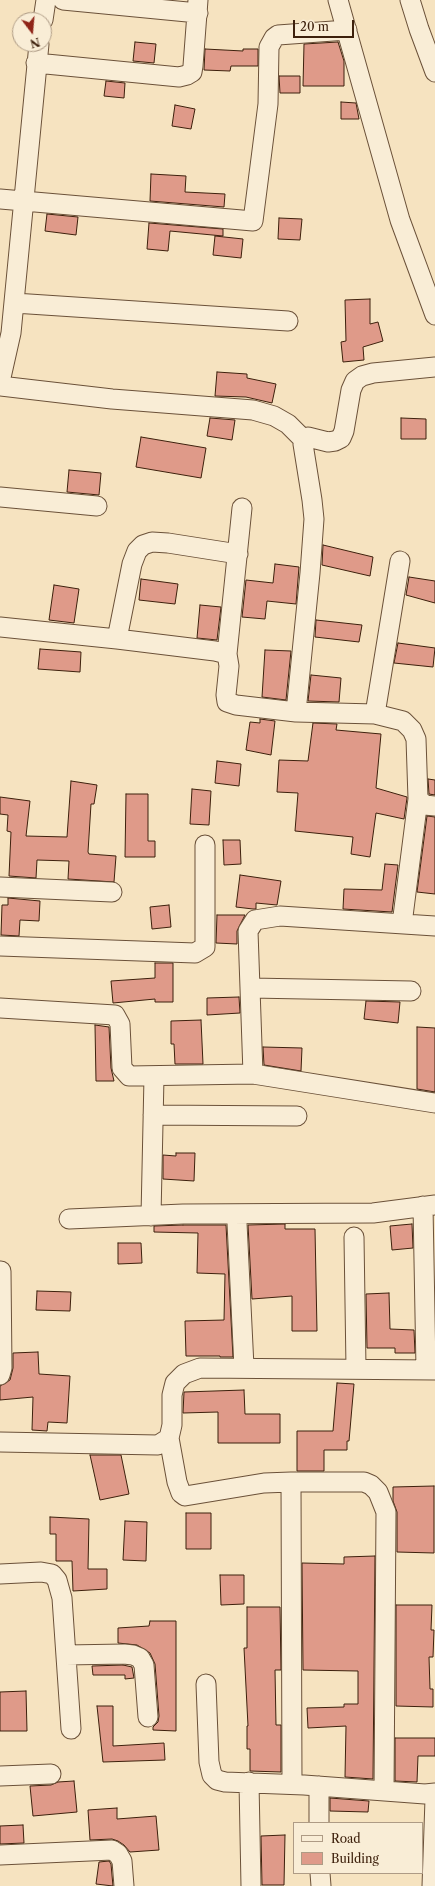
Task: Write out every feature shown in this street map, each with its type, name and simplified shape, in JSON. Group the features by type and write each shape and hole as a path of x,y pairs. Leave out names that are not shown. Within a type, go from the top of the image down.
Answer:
{"street":[{"path":"44,12 46,0"},
{"path":"36,63 179,77 192,72 198,6 62,0"},
{"path":"338,0 400,220 435,315"},
{"path":"410,0 427,29 435,72"},
{"path":"0,199 253,221 268,104 269,47 274,38 278,35 347,30"},
{"path":"0,382 11,333 38,52"},
{"path":"14,304 288,321"},
{"path":"304,440 308,437 328,442 336,441 341,438 344,431 351,390 355,380 362,376 373,373 435,366"},
{"path":"0,386 112,399 253,410 274,416 288,424 304,440"},
{"path":"296,712 314,519 303,444 304,440"},
{"path":"0,497 97,506"},
{"path":"242,508 227,654 229,666 226,695 227,702 236,705 296,712 375,714 403,721 412,730 416,739 427,803 402,924"},
{"path":"117,638 132,564 137,551 143,545 152,542 168,543 238,554"},
{"path":"375,714 400,561"},
{"path":"0,627 117,638 215,651 227,654"},
{"path":"0,946 195,953 205,947 205,845"},
{"path":"0,887 112,892"},
{"path":"254,1074 248,931 254,920 280,916 435,926"},
{"path":"251,988 411,991"},
{"path":"0,1008 115,1015 120,1024 122,1068 129,1076 154,1077 254,1074 435,1103"},
{"path":"151,1216 154,1077"},
{"path":"153,1115 297,1116"},
{"path":"69,1219 151,1216 373,1213 429,1206 431,1370 244,1367 200,1368 184,1374 175,1383 172,1395 172,1425 169,1438 177,1482 181,1493 185,1496 264,1483 292,1482 364,1482 371,1485 378,1492 386,1512 384,1791"},
{"path":"237,1224 244,1367"},
{"path":"354,1237 356,1368"},
{"path":"0,1375 2,1368 1,1271"},
{"path":"0,1442 158,1445 169,1438"},
{"path":"292,1482 292,1784"},
{"path":"0,1574 40,1572 52,1574 58,1580 62,1598 71,1729"},
{"path":"66,1656 124,1654 133,1655 140,1658 144,1665 148,1717"},
{"path":"206,1684 209,1762 212,1775 217,1780 225,1782 292,1784 425,1794 435,1793"},
{"path":"0,1776 51,1774"},
{"path":"249,1782 251,1886"},
{"path":"319,1786 319,1822"},
{"path":"432,1886 435,1799"},
{"path":"0,1855 112,1850 118,1854 122,1861 124,1886"},
{"path":"320,1874 320,1886"}],"building":[{"path":"135,42 156,44 154,63 133,61"},
{"path":"338,42 344,61 344,86 303,86 304,44"},
{"path":"205,49 243,51 243,49 258,49 258,66 231,66 230,71 204,70"},
{"path":"279,76 300,76 300,93 280,93"},
{"path":"106,81 125,83 124,98 104,96"},
{"path":"341,102 356,103 359,119 341,119"},
{"path":"175,105 195,109 191,129 172,126"},
{"path":"151,174 186,176 185,192 225,194 224,207 150,201"},
{"path":"47,214 78,217 76,235 45,231"},
{"path":"279,218 302,219 300,240 278,239"},
{"path":"149,223 223,229 223,236 170,231 168,251 147,249"},
{"path":"215,236 243,239 241,258 213,255"},
{"path":"370,299 370,324 378,322 383,341 363,347 364,360 343,362 341,342 346,341 345,300"},
{"path":"217,372 247,374 247,378 276,384 272,403 246,397 215,396"},
{"path":"210,418 235,420 232,440 207,436"},
{"path":"401,418 426,419 426,439 401,439"},
{"path":"141,437 206,448 201,478 136,467"},
{"path":"69,470 101,473 99,495 67,492"},
{"path":"323,545 373,557 370,576 322,565"},
{"path":"275,564 299,567 296,604 267,601 265,619 242,617 246,580 273,583"},
{"path":"409,577 435,581 435,603 406,595"},
{"path":"141,579 178,584 175,604 139,600"},
{"path":"54,585 79,589 74,623 49,620"},
{"path":"200,605 221,607 217,640 197,638"},
{"path":"316,620 362,625 359,642 315,637"},
{"path":"398,643 435,648 433,667 394,663"},
{"path":"40,649 81,652 80,672 38,669"},
{"path":"265,650 291,651 286,700 262,697"},
{"path":"311,675 341,678 339,702 308,701"},
{"path":"260,719 275,721 271,755 246,750 250,722 260,723"},
{"path":"313,723 337,724 336,730 381,734 376,788 407,798 404,819 376,813 370,857 351,854 353,837 295,831 298,793 277,792 279,760 308,761"},
{"path":"217,761 241,764 239,786 215,783"},
{"path":"428,779 435,780 435,795 429,794"},
{"path":"71,781 97,785 94,804 91,804 88,852 89,854 116,856 114,882 68,879 69,861 37,860 36,878 9,876 11,832 7,831 8,815 0,814 0,797 30,801 26,836 67,837"},
{"path":"192,789 211,791 209,825 190,824"},
{"path":"126,794 148,794 148,841 155,841 155,857 125,857"},
{"path":"427,816 435,817 435,894 417,892"},
{"path":"223,840 240,840 241,864 224,865"},
{"path":"385,864 398,865 392,912 343,909 344,889 382,890"},
{"path":"240,875 281,881 277,905 256,903 256,909 236,907"},
{"path":"8,898 40,901 39,921 20,920 19,936 1,935 2,905 8,905"},
{"path":"169,905 171,927 152,929 150,907"},
{"path":"217,915 245,915 237,931 237,944 216,943"},
{"path":"155,963 173,963 173,1002 155,1002 155,999 113,1003 111,981 155,978"},
{"path":"239,997 240,1013 207,1015 207,998"},
{"path":"366,1001 400,1002 398,1023 364,1019"},
{"path":"201,1020 203,1064 175,1064 174,1044 171,1044 171,1021"},
{"path":"95,1025 109,1027 111,1068 114,1081 96,1081"},
{"path":"417,1027 435,1028 435,1092 417,1089"},
{"path":"263,1047 302,1048 301,1071 264,1065"},
{"path":"176,1153 195,1153 194,1181 163,1179 163,1155 176,1156"},
{"path":"285,1224 285,1229 315,1229 317,1331 292,1331 292,1296 252,1299 248,1225"},
{"path":"412,1224 413,1248 392,1250 390,1226"},
{"path":"226,1225 233,1357 186,1356 185,1321 224,1320 225,1274 197,1273 198,1233 154,1232 154,1226"},
{"path":"118,1243 141,1243 142,1263 118,1264"},
{"path":"37,1291 71,1292 70,1311 36,1310"},
{"path":"389,1293 390,1329 414,1330 415,1353 395,1353 395,1348 367,1348 366,1294"},
{"path":"38,1352 39,1374 70,1376 67,1423 48,1422 47,1431 32,1430 33,1397 0,1400 0,1386 10,1380 13,1368 13,1353"},
{"path":"337,1383 354,1384 347,1450 324,1450 324,1471 297,1471 297,1431 333,1431"},
{"path":"244,1390 245,1414 280,1414 280,1443 218,1443 218,1412 183,1413 184,1392"},
{"path":"90,1455 121,1455 129,1494 100,1500"},
{"path":"434,1486 434,1553 397,1552 397,1512 393,1501 393,1487"},
{"path":"186,1513 211,1513 211,1549 186,1549"},
{"path":"50,1517 89,1519 88,1569 107,1569 107,1589 73,1591 72,1561 56,1561 56,1534 50,1534"},
{"path":"125,1521 147,1522 146,1561 123,1560"},
{"path":"375,1556 373,1779 345,1777 346,1726 308,1728 307,1708 344,1707 344,1704 358,1704 358,1671 303,1670 302,1563 344,1564 344,1557"},
{"path":"220,1575 244,1575 244,1604 221,1605"},
{"path":"396,1605 432,1605 431,1630 434,1630 433,1657 429,1657 430,1689 433,1689 433,1707 396,1706"},
{"path":"247,1607 280,1607 281,1670 275,1670 276,1725 281,1725 281,1772 250,1771 250,1749 247,1749 248,1726 244,1648 247,1648"},
{"path":"150,1621 176,1621 176,1731 153,1730 153,1727 158,1722 159,1716 155,1664 150,1653 137,1645 118,1643 118,1628 149,1626"},
{"path":"123,1665 132,1667 134,1678 125,1679 125,1675 93,1675 92,1666"},
{"path":"26,1691 27,1731 0,1731 0,1692"},
{"path":"97,1706 113,1706 113,1746 164,1743 165,1760 103,1762"},
{"path":"395,1738 435,1738 435,1756 418,1756 417,1782 395,1781"},
{"path":"74,1781 77,1812 33,1816 30,1786 51,1785 58,1782"},
{"path":"330,1798 369,1801 368,1812 330,1811"},
{"path":"117,1808 117,1819 156,1816 159,1850 130,1852 124,1845 112,1839 90,1840 88,1810"},
{"path":"23,1825 24,1843 0,1844 0,1826"},
{"path":"285,1835 284,1885 262,1885 261,1836"},
{"path":"109,1861 111,1864 113,1886 96,1884 99,1862"}]}
